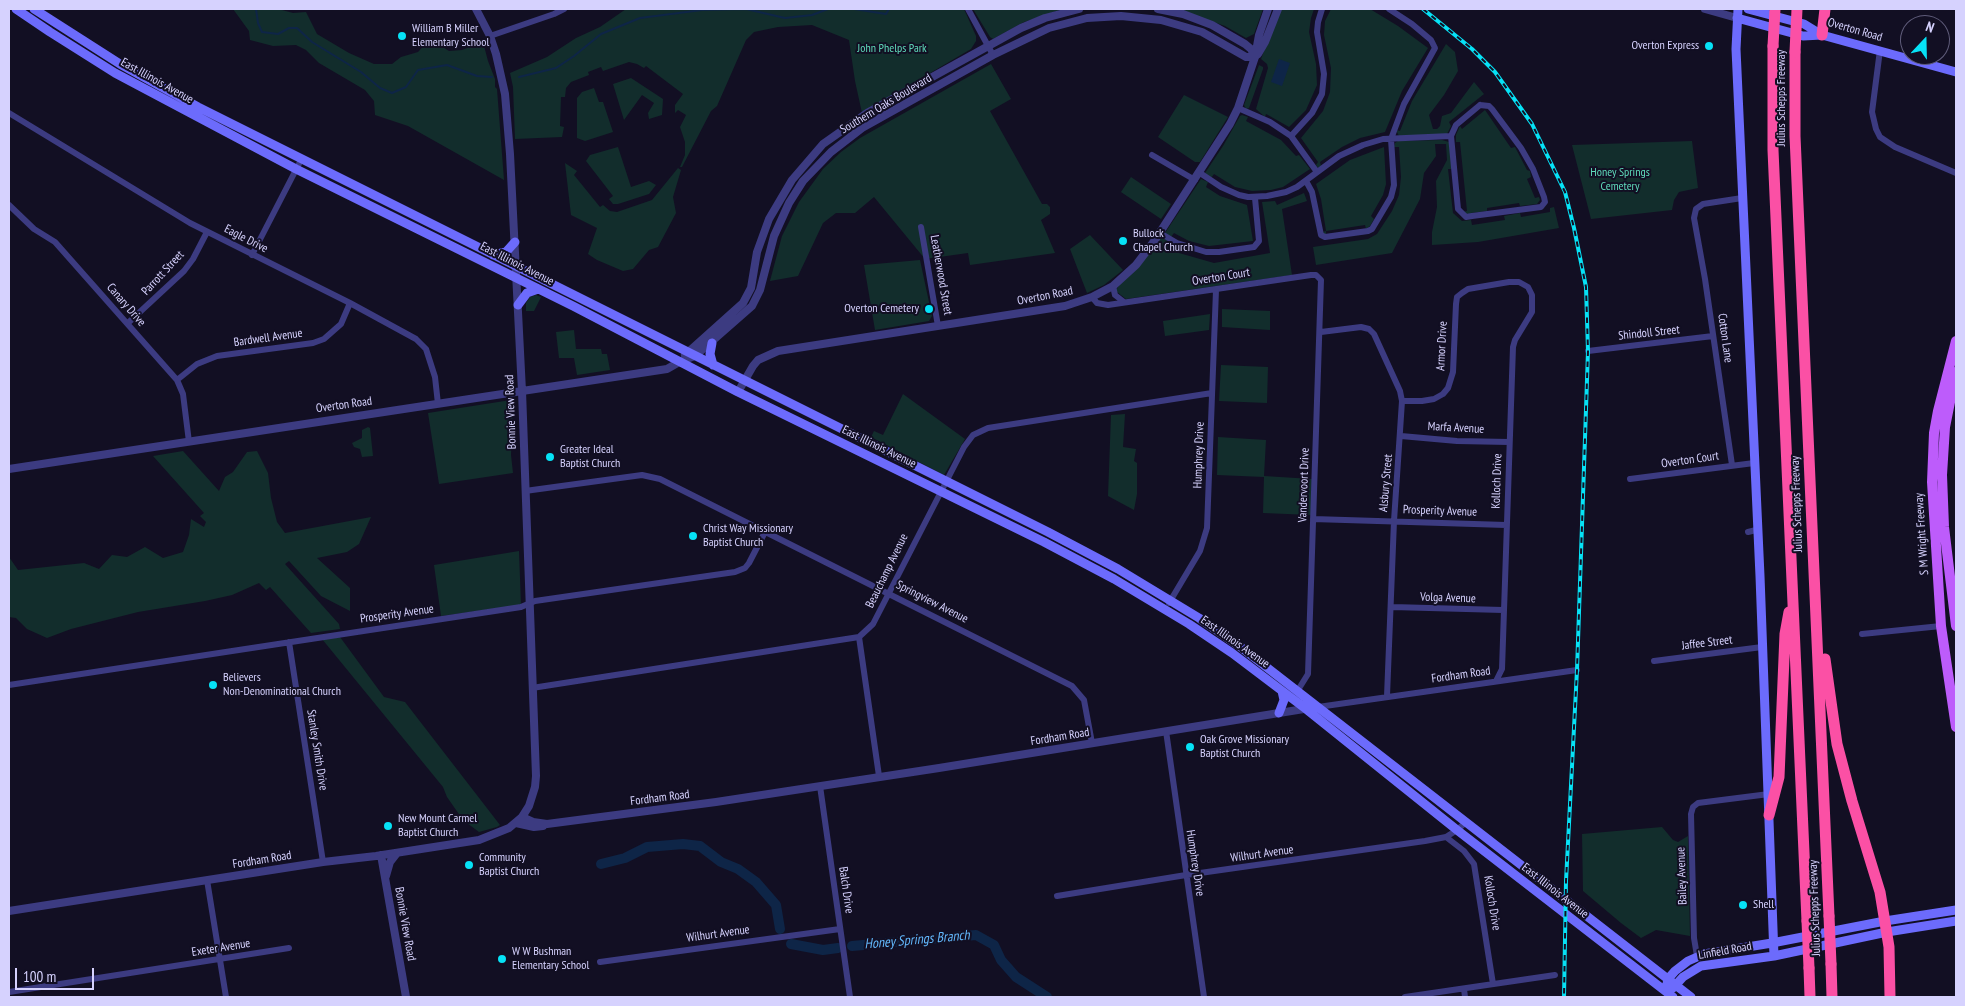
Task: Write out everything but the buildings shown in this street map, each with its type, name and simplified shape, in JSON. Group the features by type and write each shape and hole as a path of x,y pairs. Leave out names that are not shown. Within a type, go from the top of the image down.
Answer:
{"highway":[{"name":"Julius Schepps Freeway","path":"1775,9 1773,140 1810,997"},
{"name":"Julius Schepps Freeway","path":"1797,9 1794,52 1795,136 1832,997"},
{"path":"1822,34 1825,9"},
{"path":"1769,815 1779,777 1785,634 1793,596"},
{"path":"1816,615 1824,649 1837,744 1852,801 1876,875 1886,926 1890,997"}],"main road":[{"name":"East Illinois Avenue","path":"16,9 115,73 302,158 1118,569 1238,645 1690,997"},
{"name":"East Illinois Avenue","path":"34,9 196,111 296,169 517,278 738,392 1106,574 1232,653 1306,709 1668,995"},
{"name":"Overton Road","path":"1748,9 1804,24 1822,34 1956,72"},
{"path":"1774,956 1762,647 1752,531 1754,463 1736,49 1738,13 1803,36 1822,34"},
{"path":"50,32 56,24"},
{"path":"339,190 344,180"},
{"path":"422,231 427,222"},
{"path":"494,255 506,252 515,242"},
{"path":"518,305 527,293 538,289"},
{"path":"607,324 613,314"},
{"name":"S M Wright Freeway","path":"1956,341 1940,399 1932,456 1932,497 1941,626 1956,727"},
{"path":"712,343 710,354 713,365"},
{"name":"S M Wright Freeway","path":"1956,372 1944,427 1942,475 1944,527 1956,626"},
{"path":"1232,653 1238,645"},
{"path":"1278,713 1284,700 1282,691"},
{"name":"Linfield Road","path":"1668,995 1683,977 1701,966 1741,959 1774,956 1886,926 1956,910"},
{"name":"Linfield Road","path":"1668,979 1681,966 1704,954 1886,926 1956,921"},
{"path":"1668,979 1668,995"}],"street":[{"name":"Bonnie View Road","path":"476,9 490,36 505,94 517,278 536,776 532,799 519,820"},
{"path":"490,36 564,9"},
{"path":"968,9 993,55"},
{"name":"Southern Oaks Boulevard","path":"691,354 738,308 749,292 758,252 769,219 783,194 806,162 824,144 852,122 988,46 1032,23 1079,9"},
{"path":"1158,9 1184,14 1249,41 1259,35"},
{"name":"Overton Road","path":"738,392 758,360 778,352 1065,306 1092,297 1113,286 1136,265 1222,139 1238,108 1268,9"},
{"path":"1234,36 1251,49 1255,57 1265,42 1278,9"},
{"path":"1291,136 1312,113 1322,94 1324,74 1317,32 1322,9"},
{"path":"1306,181 1312,192 1321,235 1325,237 1368,231 1374,225 1393,192 1391,139 1404,104 1435,48 1431,40 1412,24 1389,9"},
{"path":"1705,9 1738,13"},
{"name":"Southern Oaks Boulevard","path":"681,361 712,343 747,312 758,296 774,236 789,203 814,169 862,128 993,55 1049,28 1114,12 1161,20 1202,32 1246,57 1255,57"},
{"path":"1202,32 1205,22"},
{"path":"1880,50 1872,117 1880,137 1895,147 1956,173"},
{"path":"1480,105 1489,106 1507,128 1533,170 1544,197 1544,205 1541,207 1472,216 1461,214 1458,209 1451,136 1456,125 1480,105"},
{"path":"1238,108 1270,122 1291,136 1317,172"},
{"name":"Eagle Drive","path":"9,113 146,198 207,232 350,304 422,343 426,349 435,377 438,404"},
{"path":"1152,155 1231,192 1255,198 1286,192 1306,181 1352,149 1375,141 1451,136"},
{"path":"252,255 302,158"},
{"path":"806,162 814,169"},
{"path":"1160,232 1178,243 1206,252 1219,252 1254,246 1260,241 1255,198"},
{"name":"Cotton Lane","path":"1732,465 1694,214 1699,206 1703,204 1742,198"},
{"name":"Canary Drive","path":"9,205 34,229 55,242 177,380 183,394 189,442"},
{"name":"Leatherwood Street","path":"921,227 938,326"},
{"name":"Parrott Street","path":"128,323 184,271 193,259 207,232"},
{"name":"Overton Court","path":"1092,297 1098,303 1103,304 1125,303 1311,274 1319,277"},
{"name":"Vandervoort Drive","path":"1298,690 1308,674 1320,332 1321,280 1319,277"},
{"name":"Armor Drive","path":"1402,402 1434,399 1448,388 1453,372 1456,304 1458,297 1468,290 1509,282 1519,282 1528,287"},
{"path":"1113,286 1115,295 1125,303"},
{"name":"Kolloch Drive","path":"1496,682 1502,669 1513,347 1514,340 1532,312 1532,295 1528,287"},
{"name":"Humphrey Drive","path":"1165,610 1200,552 1206,534 1209,512 1216,290"},
{"path":"749,292 758,296"},
{"name":"Bardwell Avenue","path":"177,380 196,364 217,356 313,343 324,339 341,324 350,304"},
{"name":"Alsbury Street","path":"1320,332 1361,327 1369,329 1374,334 1400,390 1402,402 1401,436 1394,521 1387,696"},
{"name":"Shindoll Street","path":"1588,351 1713,336"},
{"name":"Overton Road","path":"9,468 660,371 681,361"},
{"name":"Beauchamp Avenue","path":"859,637 873,624 890,594 946,481 970,439 979,431 988,428 1212,393"},
{"name":"Marfa Avenue","path":"1401,436 1457,441 1509,442"},
{"name":"Overton Court","path":"1630,479 1754,463"},
{"name":"Springview Avenue","path":"525,491 642,475 660,479 1072,686 1084,700 1092,743"},
{"name":"Prosperity Avenue","path":"1314,519 1506,525"},
{"name":"Prosperity Avenue","path":"9,685 521,607 535,602 735,572 745,568 750,563 765,532"},
{"name":"Volga Avenue","path":"1392,607 1503,610"},
{"path":"1862,634 1941,626"},
{"path":"532,688 859,637 879,776"},
{"name":"Stanley Smith Drive","path":"289,642 323,862"},
{"name":"Jaffee Street","path":"1654,661 1762,647"},
{"name":"Fordham Road","path":"9,911 489,837 519,820 548,824 716,802 1387,696 1576,670"},
{"name":"Humphrey Drive","path":"1166,732 1204,997"},
{"name":"Balch Drive","path":"820,786 850,997"},
{"name":"Bailey Avenue","path":"1697,956 1694,938 1691,814 1693,807 1703,802 1769,794"},
{"name":"Wilhurt Avenue","path":"1057,896 1446,837 1465,822"},
{"name":"Kolloch Drive","path":"1446,837 1464,850 1474,864 1493,984"},
{"path":"385,878 390,862 397,852"},
{"name":"Bonnie View Road","path":"381,855 406,997"},
{"path":"207,880 226,997"},
{"name":"Wilhurt Avenue","path":"600,962 840,929"},
{"name":"Exeter Avenue","path":"9,992 289,948"},
{"path":"1740,948 1741,959"},
{"path":"1405,997 1464,990 1555,974"},
{"path":"1464,990 1465,997"}],"green space":[{"path":"233,9 278,9 293,13 306,12 317,34 349,53 374,64 392,64 401,57 418,52 430,39 449,51 462,50 483,42 497,89 504,180 408,126 375,115 374,101 365,90 319,63 306,50 296,45 273,46 250,40 249,31"},
{"name":"John Phelps Park","path":"626,9 964,9 976,36 976,41 971,49 862,113 849,40 812,25 778,27 754,32 746,40 717,106 711,111 682,167 680,167 685,155 685,142 680,127 686,115 678,110 675,113 675,105 683,94 646,66 644,68 629,62 603,71 601,67 588,72 589,75 571,82 566,88 565,97 561,97 560,126 564,127 562,137 515,139 513,87 510,73 547,57 576,38 600,27"},
{"path":"973,9 1063,9 1024,22 993,39"},
{"path":"1176,9 1263,9 1254,34 1246,38 1225,26"},
{"path":"1279,9 1314,9 1309,32 1316,64 1317,85 1306,110 1289,127 1266,114 1265,117 1256,109 1268,68 1267,64 1261,59"},
{"path":"1331,9 1370,9 1398,26 1428,48 1402,91 1385,132 1360,138 1342,147 1320,162 1321,166 1318,168 1316,165 1318,162 1301,138 1323,111 1330,92 1331,68 1324,35 1325,21"},
{"path":"1446,44 1455,52 1458,71 1444,95 1429,115 1433,129 1437,129 1440,126 1442,116 1451,113 1474,82 1484,94 1449,122 1451,126 1447,134 1399,136 1396,130 1400,131 1412,101"},
{"path":"991,64 1011,99 990,111 1042,204 1047,204 1050,207 1050,214 1041,220 1055,253 970,265 968,253 925,259 874,197 855,213 836,213 823,223 798,276 770,281 782,236 799,202 823,169 860,138"},
{"path":"1259,65 1263,69 1249,108 1246,109 1244,105"},
{"path":"631,78 663,99 662,115 649,119 648,113 654,103 642,95 624,120 613,84"},
{"path":"594,88 599,102 603,102 613,132 585,141 577,138 577,98 582,92"},
{"path":"1184,95 1228,117 1200,162 1195,162 1158,137"},
{"path":"1485,110 1511,148 1515,147 1527,170 1530,171 1531,177 1527,179 1535,198 1539,197 1540,200 1537,204 1520,206 1519,203 1487,208 1487,211 1471,213 1471,215 1462,212 1467,211 1460,142 1456,142 1456,135 1460,126 1462,129"},
{"path":"1242,115 1248,117 1246,121 1281,140 1296,156 1299,155 1310,169 1283,187 1271,190 1252,191 1235,187 1214,174 1211,178 1205,173"},
{"path":"1442,140 1449,142 1453,169 1448,169 1453,213 1462,221 1471,220 1472,225 1505,220 1504,216 1520,213 1521,217 1550,212 1550,208 1554,207 1559,228 1478,242 1432,245 1432,232 1437,207 1436,181 1447,160 1446,144 1435,144 1436,156 1424,173 1420,199 1392,253 1316,265 1313,247 1368,239 1377,234 1392,211 1399,195 1401,177 1399,147 1394,147 1395,143 1398,141"},
{"name":"Honey Springs Cemetery","path":"1692,141 1698,188 1679,192 1674,200 1672,210 1591,219 1572,145"},
{"path":"618,147 631,187 649,181 656,185 649,194 613,204 609,199 613,196 586,161 590,155"},
{"path":"1384,147 1386,184 1383,195 1371,216 1374,219 1370,226 1366,229 1365,225 1326,231 1321,199 1316,184 1350,160"},
{"path":"565,163 577,171 574,175 600,207 603,205 610,211 617,212 652,200 678,168 681,170 673,197 676,213 658,247 649,250 633,269 623,271 588,254 597,228 571,215"},
{"path":"1131,177 1171,204 1161,219 1121,192"},
{"path":"1201,179 1208,182 1206,187 1220,196 1247,205 1253,241 1209,246 1189,241 1174,233 1171,237 1165,233"},
{"path":"1304,193 1307,201 1282,209 1292,275 1126,299 1117,292 1116,290 1120,284 1138,268 1161,237 1169,241 1167,246 1179,253 1214,263 1270,253 1262,202 1275,201 1277,205"},
{"path":"1090,235 1123,270 1104,285 1087,293 1070,249"},
{"path":"920,260 932,316 929,321 875,330 864,265"},
{"path":"536,295 541,297 534,311 526,311 526,303 530,297"},
{"path":"1222,309 1270,311 1270,330 1222,327"},
{"path":"1210,314 1209,330 1165,336 1163,321"},
{"path":"574,330 576,349 601,349 602,354 607,354 610,370 577,375 574,358 559,358 556,332"},
{"path":"1221,365 1268,367 1267,403 1219,401"},
{"path":"903,394 965,439 944,475 871,437 874,431 883,435"},
{"path":"511,400 513,403 511,455 513,473 439,484 428,413"},
{"path":"1125,414 1123,447 1136,449 1134,461 1137,463 1137,494 1134,510 1108,496 1111,415"},
{"path":"370,428 373,456 362,457 360,449 354,447 352,443 362,438 362,430"},
{"path":"1218,437 1266,440 1264,476 1312,479 1311,515 1263,513 1264,477 1217,475"},
{"path":"183,451 219,491 225,477 233,472 247,452 257,451 268,473 271,498 277,522 285,533 371,517 359,544 347,552 317,558 350,588 350,611 321,596 289,561 285,564 339,624 340,629 311,633 270,587 266,590 259,583 232,595 138,612 71,629 47,638 27,629 16,618 9,617 9,557 18,570 84,563 99,569 112,555 127,557 145,547 163,558 183,552 189,535 191,519 204,527 206,522 200,516 204,513 153,456"},
{"path":"519,551 521,605 441,616 434,565"},
{"path":"340,637 384,697 405,702 500,825 479,832 463,820 447,797 443,787 322,639"},
{"path":"1662,827 1673,840 1678,842 1688,836 1690,936 1656,930 1641,938 1583,891 1582,834"}],"water":[{"path":"1279,59 1290,63 1282,86 1271,82"}],"waterway":[{"path":"256,9 258,23 262,32 278,34 289,28 297,28 312,42 361,72 380,88 392,93 406,87 418,70 447,65 477,76 492,77"},
{"path":"519,77 556,68 601,34 640,18 702,10 746,9 785,18 812,15 828,9"},
{"path":"854,9 886,14 889,9"},
{"name":"Honey Springs Branch","path":"601,864 625,858 647,847 683,844 700,846 721,862 738,869 756,882 776,905 780,929"},
{"name":"Honey Springs Branch","path":"852,946 976,935 994,945 1001,960 1016,977 1047,997"},
{"name":"Honey Springs Branch","path":"791,944 823,950 838,948"}],"railway":[{"path":"1423,9 1472,49 1495,72 1532,124 1565,192 1586,287 1588,351 1577,670 1566,881 1564,997"}],"place":[{"name":"William B Miller Elementary School","path":"402,36"},
{"name":"Overton Express","path":"1709,46"},
{"name":"Bullock Chapel Church","path":"1123,241"},
{"name":"Overton Cemetery","path":"929,309"},
{"name":"Greater Ideal Baptist Church","path":"550,457"},
{"name":"Christ Way Missionary Baptist Church","path":"693,536"},
{"name":"Believers Non-Denominational Church","path":"213,685"},
{"name":"Oak Grove Missionary Baptist Church","path":"1190,747"},
{"name":"New Mount Carmel Baptist Church","path":"388,826"},
{"name":"Community Baptist Church","path":"469,865"},
{"name":"Shell","path":"1743,905"},
{"name":"W W Bushman Elementary School","path":"502,959"}]}
